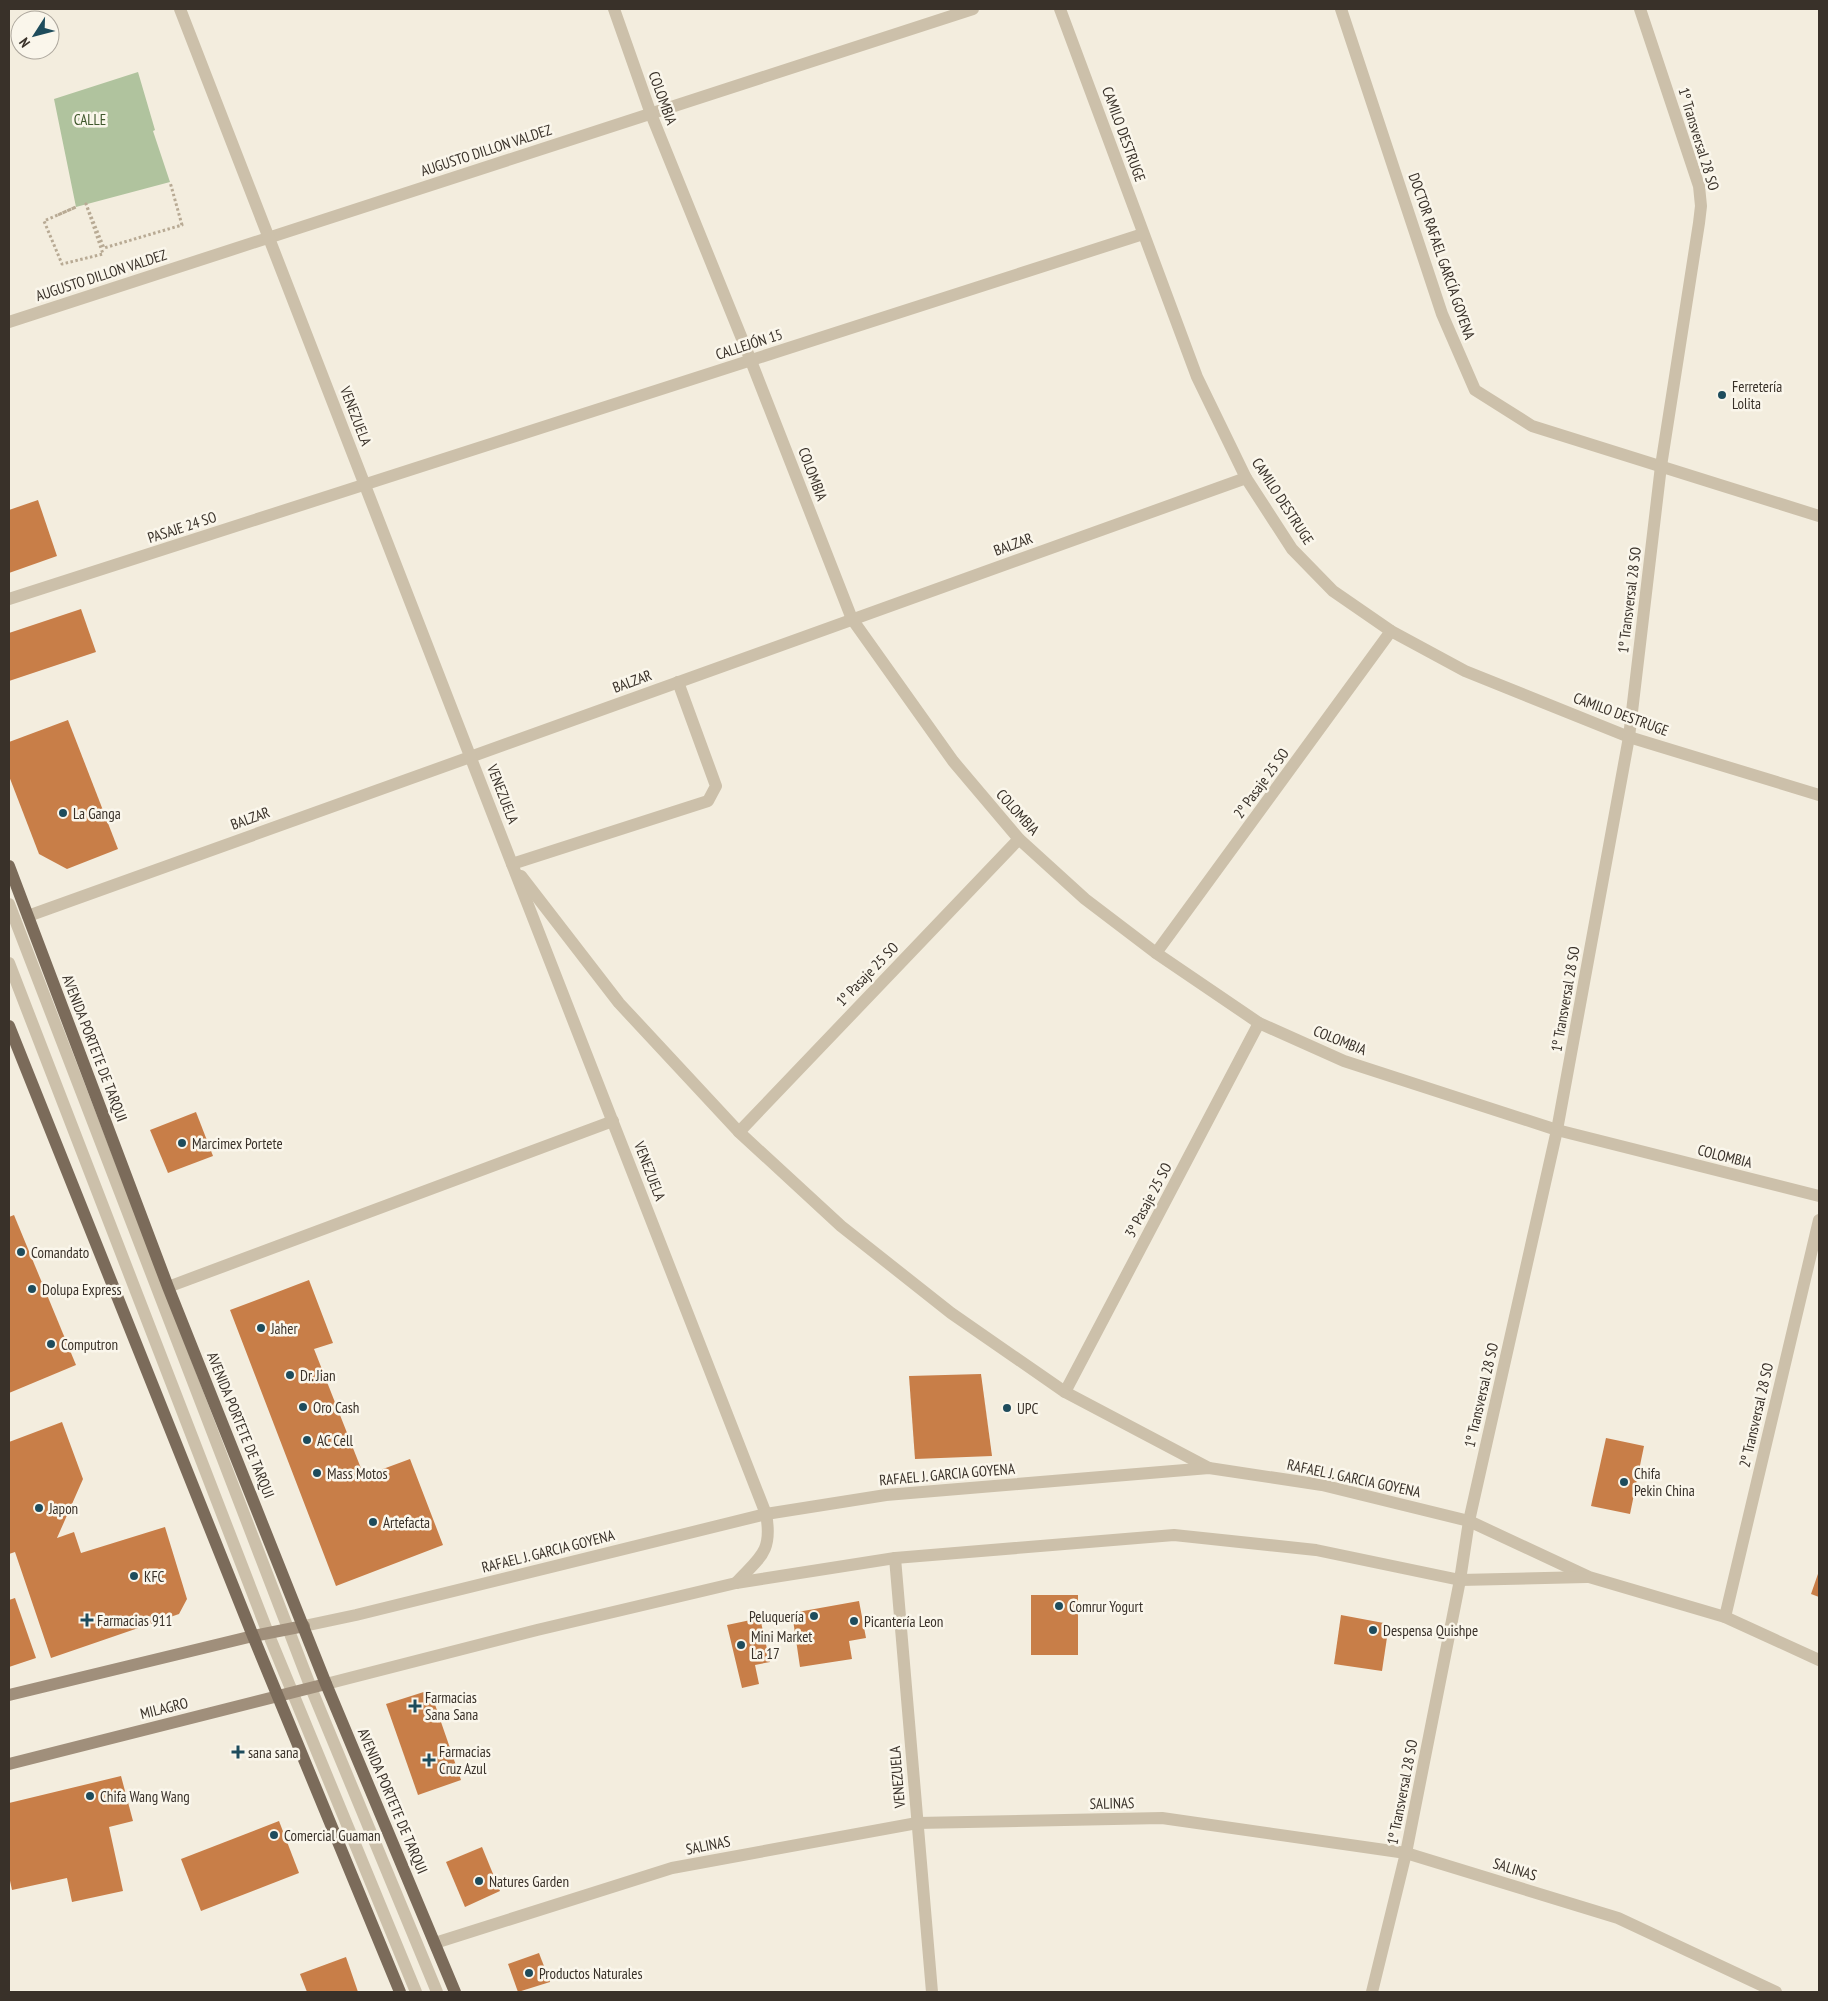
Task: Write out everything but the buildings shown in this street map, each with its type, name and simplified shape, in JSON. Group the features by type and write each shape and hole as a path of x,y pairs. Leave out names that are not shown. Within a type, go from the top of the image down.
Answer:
{"main road":[{"name":"AVENIDA PORTETE DE TARQUI","path":"9,866 168,1287 326,1684 455,1992"},
{"path":"9,1026 253,1636 400,1992"},
{"path":"9,1695 253,1636 304,1626"},
{"name":"MILAGRO","path":"9,1764 326,1684"}],"street":[{"name":"VENEZUELA","path":"180,9 766,1514 769,1531 768,1544 760,1557 736,1583"},
{"name":"COLOMBIA","path":"614,9 651,114 751,361 852,619 953,761 1019,839 1086,900 1156,953 1259,1023 1344,1060 1557,1130 1819,1196"},
{"name":"AUGUSTO DILLON VALDEZ","path":"9,322 973,9"},
{"name":"CAMILO DESTRUGE","path":"1060,9 1197,377 1246,478 1292,549 1333,591 1391,631 1465,671 1628,737 1819,795"},
{"name":"DOCTOR RAFAEL GARCÍA GOYENA","path":"1341,9 1442,314 1474,390 1532,426 1819,516"},
{"name":"1º Transversal 28 SO","path":"1372,1992 1406,1853 1460,1580 1469,1521 1557,1130 1628,737 1661,466 1701,206 1700,186 1640,9"},
{"name":"CALLEJÓN 15","path":"366,486 1143,234"},
{"name":"BALZAR","path":"28,916 1246,478"},
{"name":"PASAJE 24 SO","path":"9,599 366,486"},
{"name":"2º Pasaje 25 SO","path":"1156,953 1391,631"},
{"path":"678,682 716,786 708,802 512,864 619,1003 738,1132 841,1226 951,1313 1065,1392 1209,1468"},
{"name":"1º Pasaje 25 SO","path":"738,1132 1019,839"},
{"name":"AVENIDA PORTETE DE TARQUI","path":"9,904 311,1688 437,1992"},
{"path":"9,963 268,1633 416,1992"},
{"name":"3º Pasaje 25 SO","path":"1065,1392 1259,1023"},
{"path":"168,1287 613,1121"},
{"name":"2º Transversal 28 SO","path":"1725,1617 1819,1220"},
{"name":"RAFAEL J. GARCIA GOYENA","path":"304,1626 356,1615 766,1514 886,1495 1209,1468 1322,1484 1469,1521 1589,1577 1725,1617 1819,1660"},
{"name":"RAFAEL J. GARCIA GOYENA","path":"326,1684 537,1630 736,1583 895,1558 1174,1535 1316,1550 1460,1580 1589,1577"},
{"name":"VENEZUELA","path":"895,1558 932,1992"},
{"name":"SALINAS","path":"435,1942 672,1868 917,1823 1162,1818 1406,1853 1618,1918 1776,1992"}],"path":[{"path":"58,215 76,207 44,220 62,264 103,254 86,204 104,248 182,225 170,182"}],"green space":[{"name":"CALLE","path":"138,72 155,130 153,131 170,182 76,207 54,99"}],"place":[{"name":"Ferretería Lolita","path":"1722,395"},
{"name":"La Ganga","path":"63,813"},
{"name":"Marcimex Portete","path":"182,1143"},
{"name":"Comandato","path":"21,1252"},
{"name":"Dolupa Express","path":"32,1289"},
{"name":"Jaher","path":"261,1328"},
{"name":"Computron","path":"51,1344"},
{"name":"Dr. Jian","path":"290,1375"},
{"name":"Oro Cash","path":"303,1407"},
{"name":"UPC","path":"1007,1408"},
{"name":"AC Cell","path":"307,1440"},
{"name":"Mass Motos","path":"317,1473"},
{"name":"Chifa Pekin China","path":"1624,1482"},
{"name":"Japon","path":"39,1508"},
{"name":"Artefacta","path":"373,1522"},
{"name":"KFC","path":"134,1576"},
{"name":"Comrur Yogurt","path":"1059,1606"},
{"name":"Peluquería","path":"814,1616"},
{"name":"Farmacias 911","path":"87,1620"},
{"name":"Picantería Leon","path":"854,1621"},
{"name":"Despensa Quishpe","path":"1373,1630"},
{"name":"Mini Market La 17","path":"741,1645"},
{"name":"Farmacias Sana Sana","path":"415,1706"},
{"name":"sana sana","path":"238,1752"},
{"name":"Farmacias Cruz Azul","path":"429,1760"},
{"name":"Chifa Wang Wang","path":"90,1796"},
{"name":"Comercial Guaman","path":"274,1835"},
{"name":"Natures Garden","path":"479,1881"},
{"name":"Productos Naturales","path":"529,1973"}]}
